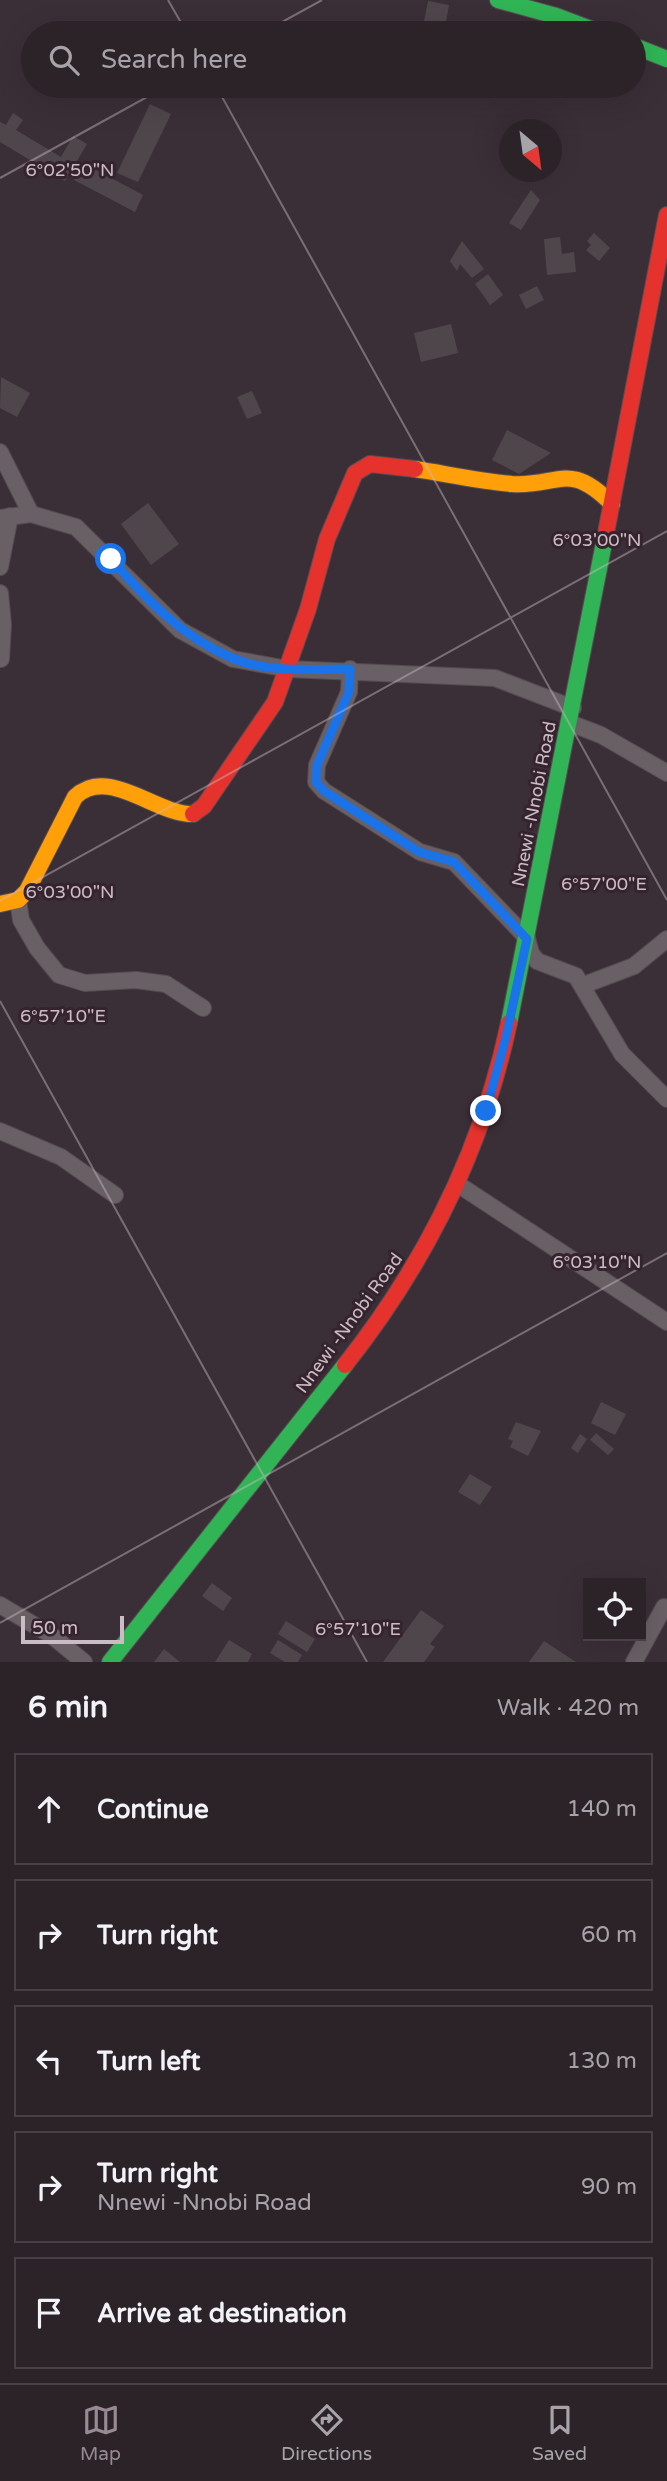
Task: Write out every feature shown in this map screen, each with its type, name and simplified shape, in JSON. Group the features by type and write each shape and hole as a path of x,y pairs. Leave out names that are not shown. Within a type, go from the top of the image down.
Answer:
{"main road":[{"path":"498,0 569,21"},
{"path":"646,51 667,59"},
{"name":"Nnewi -Nnobi Road","path":"110,1662 372,1331 418,1263 459,1185 486,1111 506,1037 662,263 666,221"},
{"path":"0,904 18,900 27,891 75,797 83,788 93,784 105,786 191,815 198,813 275,702 288,669 327,539 355,473 370,464 515,484 564,476 596,488 612,504"}],"street":[{"path":"0,452 31,514"},
{"path":"0,567 5,517 31,514 76,527 180,630 233,659 288,669 350,669 495,678 571,716 667,773"},
{"path":"0,593 3,625 1,659"},
{"path":"350,669 349,692 317,765 316,782 324,791 419,852 454,862 527,939 531,953 537,961 576,976 584,985 622,1054 667,1099"},
{"path":"18,900 21,920 37,948 59,975 85,983 136,980 166,984 203,1008"},
{"path":"584,985 634,966 662,946 667,939"},
{"path":"0,1131 61,1157 115,1195"},
{"path":"459,1185 667,1322"},
{"path":"0,1605 51,1635 84,1662"},
{"path":"634,1662 664,1607"}],"building":[{"path":"428,1 449,5 446,21 424,21"},
{"path":"150,104 171,114 138,182 117,173"},
{"path":"13,113 23,120 16,130 61,157 73,136 87,144 65,181 0,142 0,122 6,125"},
{"path":"83,163 143,195 135,212 74,180"},
{"path":"531,190 540,200 521,230 509,223"},
{"path":"594,233 610,248 599,261 586,250 591,245 587,241"},
{"path":"560,237 562,254 574,252 576,272 547,275 544,239"},
{"path":"462,241 484,269 472,278 460,264 457,271 450,261"},
{"path":"488,274 503,295 490,305 475,284"},
{"path":"537,286 544,300 526,309 519,295"},
{"path":"451,324 458,353 421,362 414,333"},
{"path":"1,377 30,393 17,417 0,408"},
{"path":"252,391 262,413 247,419 237,397"},
{"path":"507,430 551,453 519,474 492,460"},
{"path":"148,503 179,544 151,565 121,524"},
{"path":"601,1402 626,1414 615,1435 591,1423"},
{"path":"516,1422 541,1431 528,1456 510,1447 513,1441 508,1439"},
{"path":"596,1433 614,1449 608,1455 590,1440"},
{"path":"580,1434 587,1439 578,1453 571,1448"},
{"path":"470,1474 492,1487 480,1505 458,1492"},
{"path":"212,1583 232,1598 223,1611 202,1596"},
{"path":"421,1610 444,1626 430,1644 435,1647 424,1662 383,1662"},
{"path":"286,1621 315,1639 307,1652 278,1634"},
{"path":"229,1640 252,1654 248,1662 215,1662"},
{"path":"278,1640 302,1655 298,1662 285,1662 270,1653"},
{"path":"544,1641 576,1662 529,1662"},
{"path":"164,1649 180,1662 154,1662"}],"traffic: fast":[{"path":"498,0 569,21"},
{"path":"646,51 667,59"},
{"path":"509,1023 605,538"},
{"path":"110,1662 345,1365"}],"traffic: slow":[{"path":"415,469 512,484 573,479 597,491 612,504"},
{"path":"0,904 18,900 27,891 75,797 88,789 102,786 117,789 179,812 193,814"}],"traffic: jam":[{"path":"605,538 667,215"},
{"path":"193,814 204,806 275,702 308,609 327,539 355,473 370,464 415,469"},
{"path":"345,1365 401,1287 447,1204 483,1116 509,1023"}],"route":[{"path":"111,559 137,589 180,630 233,659 288,669 350,669 349,692 321,754 315,775 316,782 324,791 419,852 454,862 527,939 506,1037 486,1111"}]}
